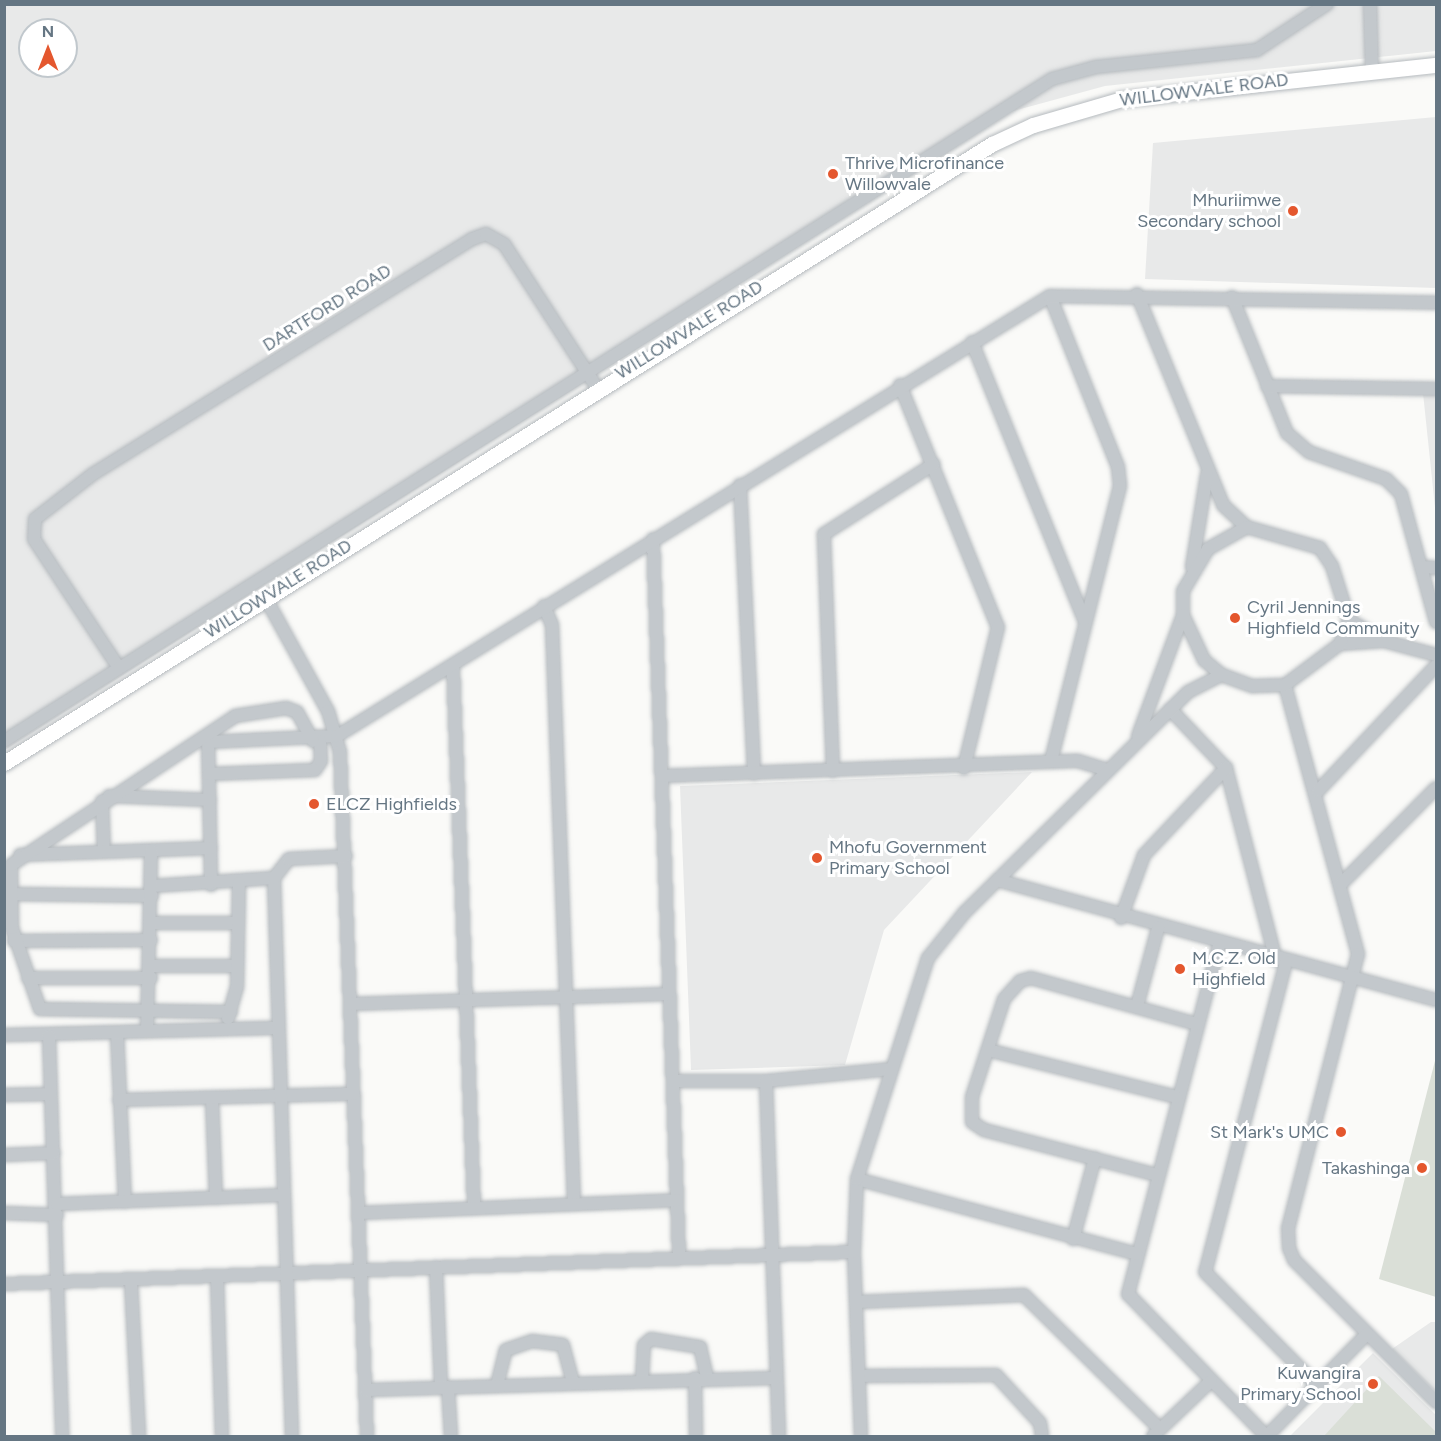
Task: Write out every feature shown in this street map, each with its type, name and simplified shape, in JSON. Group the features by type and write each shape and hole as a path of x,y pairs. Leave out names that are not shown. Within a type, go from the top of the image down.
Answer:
{"main road":[{"name":"WILLOWVALE ROAD","path":"4,763 956,162 1033,125 1171,91 1437,65"}],"street":[{"path":"4,741 1052,79 1096,67 1257,50 1278,41 1327,4"},
{"path":"1370,4 1372,71"},
{"name":"DARTFORD ROAD","path":"119,668 33,539 32,525 42,511 93,474 480,234 494,236 514,257 597,388"},
{"path":"1137,294 1207,470 1228,513 1247,527 1320,548 1332,566 1349,620 1340,644 1285,685 1253,686 1222,675 1204,660 1183,615"},
{"path":"208,738 316,741 337,736 453,666 544,606 900,385 1050,296 1137,294 1437,303"},
{"path":"1050,296 1120,476 1051,761"},
{"path":"1232,297 1267,386 1295,443 1395,485 1430,567 1437,622"},
{"path":"972,342 1084,619"},
{"path":"900,385 934,464 998,627 964,768"},
{"path":"1267,386 1437,389"},
{"path":"832,771 824,534 934,464"},
{"path":"1135,743 1183,615 1183,591 1191,571 1207,470"},
{"path":"740,484 754,774"},
{"path":"1191,571 1223,536 1247,527"},
{"path":"653,539 679,1256"},
{"path":"265,597 337,736 346,856 367,1437"},
{"path":"544,606 552,625 574,1203"},
{"path":"1349,620 1384,641 1437,655"},
{"path":"1340,644 1384,641"},
{"path":"453,666 474,1206"},
{"path":"1318,791 1437,666"},
{"path":"861,1437 858,1302 854,1252 857,1179 890,1069 928,958 997,880 1170,709 1203,682 1222,675"},
{"path":"1285,685 1318,791 1356,937 1355,978 1288,1238 1294,1260 1437,1402"},
{"path":"209,774 315,770 321,765 316,741 297,712 286,708 256,709 106,798 19,855 11,865 8,894 14,941 44,1011 231,1012"},
{"path":"1170,709 1226,768 1281,961 1205,1272 1318,1386"},
{"path":"208,738 211,885"},
{"path":"662,776 964,768 1051,761 1078,761 1107,770"},
{"path":"1121,918 1144,855 1226,768"},
{"path":"1341,884 1435,791"},
{"path":"106,798 210,800"},
{"path":"104,852 106,798"},
{"path":"19,855 212,848"},
{"path":"147,1031 152,972 151,850"},
{"path":"292,1437 287,1275 274,1028 274,878 289,859 346,856"},
{"path":"8,894 152,891 274,878"},
{"path":"997,880 1219,945 1437,1000"},
{"path":"223,1029 231,1012 237,966 239,883"},
{"path":"153,923 238,923"},
{"path":"1137,1006 1158,928"},
{"path":"14,941 151,940"},
{"path":"1219,945 1176,1097 1136,1254 1129,1297 1267,1437 1367,1334"},
{"path":"28,978 237,966"},
{"path":"1157,1174 993,1133 972,1122 972,1097 1004,999 1020,981 1031,978 1197,1024"},
{"path":"350,1004 466,998 668,994"},
{"path":"4,1035 49,1036 274,1028"},
{"path":"117,1033 125,1202"},
{"path":"49,1036 57,1209 62,1437"},
{"path":"988,1050 1176,1097"},
{"path":"674,1081 766,1081 890,1069"},
{"path":"766,1081 779,1437"},
{"path":"4,1095 51,1094"},
{"path":"119,1100 354,1094"},
{"path":"212,1098 216,1198"},
{"path":"4,1155 54,1154"},
{"path":"1073,1239 1095,1158"},
{"path":"857,1179 1073,1239 1136,1254"},
{"path":"4,1213 125,1202 282,1195"},
{"path":"359,1214 474,1206 677,1200"},
{"path":"4,1284 58,1286 679,1256 854,1252"},
{"path":"436,1267 451,1437"},
{"path":"217,1277 222,1437"},
{"path":"131,1282 139,1437"},
{"path":"4,1297 18,1285"},
{"path":"858,1302 1024,1295 1156,1433 1211,1382"},
{"path":"642,1380 644,1345 651,1339 700,1347 701,1378 696,1437"},
{"path":"497,1385 507,1350 532,1341 563,1345 573,1382"},
{"path":"859,1376 996,1375 1040,1423 1042,1437"},
{"path":"366,1390 701,1378 776,1378"}],"shaded area":[{"path":"5,5 1436,5 1436,51 1105,86 1010,112 5,750"},
{"name":"Mhuriimwe Secondary school","path":"1436,117 1436,288 1145,279 1153,143"},
{"path":"1423,393 1436,394 1436,517"},
{"name":"Mhofu Government Primary School","path":"1032,772 884,930 845,1065 691,1070 680,786"},
{"name":"Takashinga","path":"1436,1057 1436,1297 1379,1279"},
{"path":"1431,1322 1436,1322 1436,1392 1392,1349"},
{"name":"Kuwangira Primary School","path":"1373,1353 1436,1415 1436,1436 1290,1436"},
{"path":"1379,1376 1436,1432 1436,1436 1324,1436"}],"place":[{"name":"Thrive Microfinance Willowvale","path":"833,174"},
{"name":"Mhuriimwe Secondary school","path":"1293,211"},
{"name":"Cyril Jennings Highfield Community","path":"1235,618"},
{"name":"ELCZ Highfields","path":"314,804"},
{"name":"Mhofu Government Primary School","path":"817,858"},
{"name":"M.C.Z. Old Highfield","path":"1180,969"},
{"name":"St Mark's UMC","path":"1341,1132"},
{"name":"Takashinga","path":"1422,1168"},
{"name":"Kuwangira Primary School","path":"1373,1384"}]}
